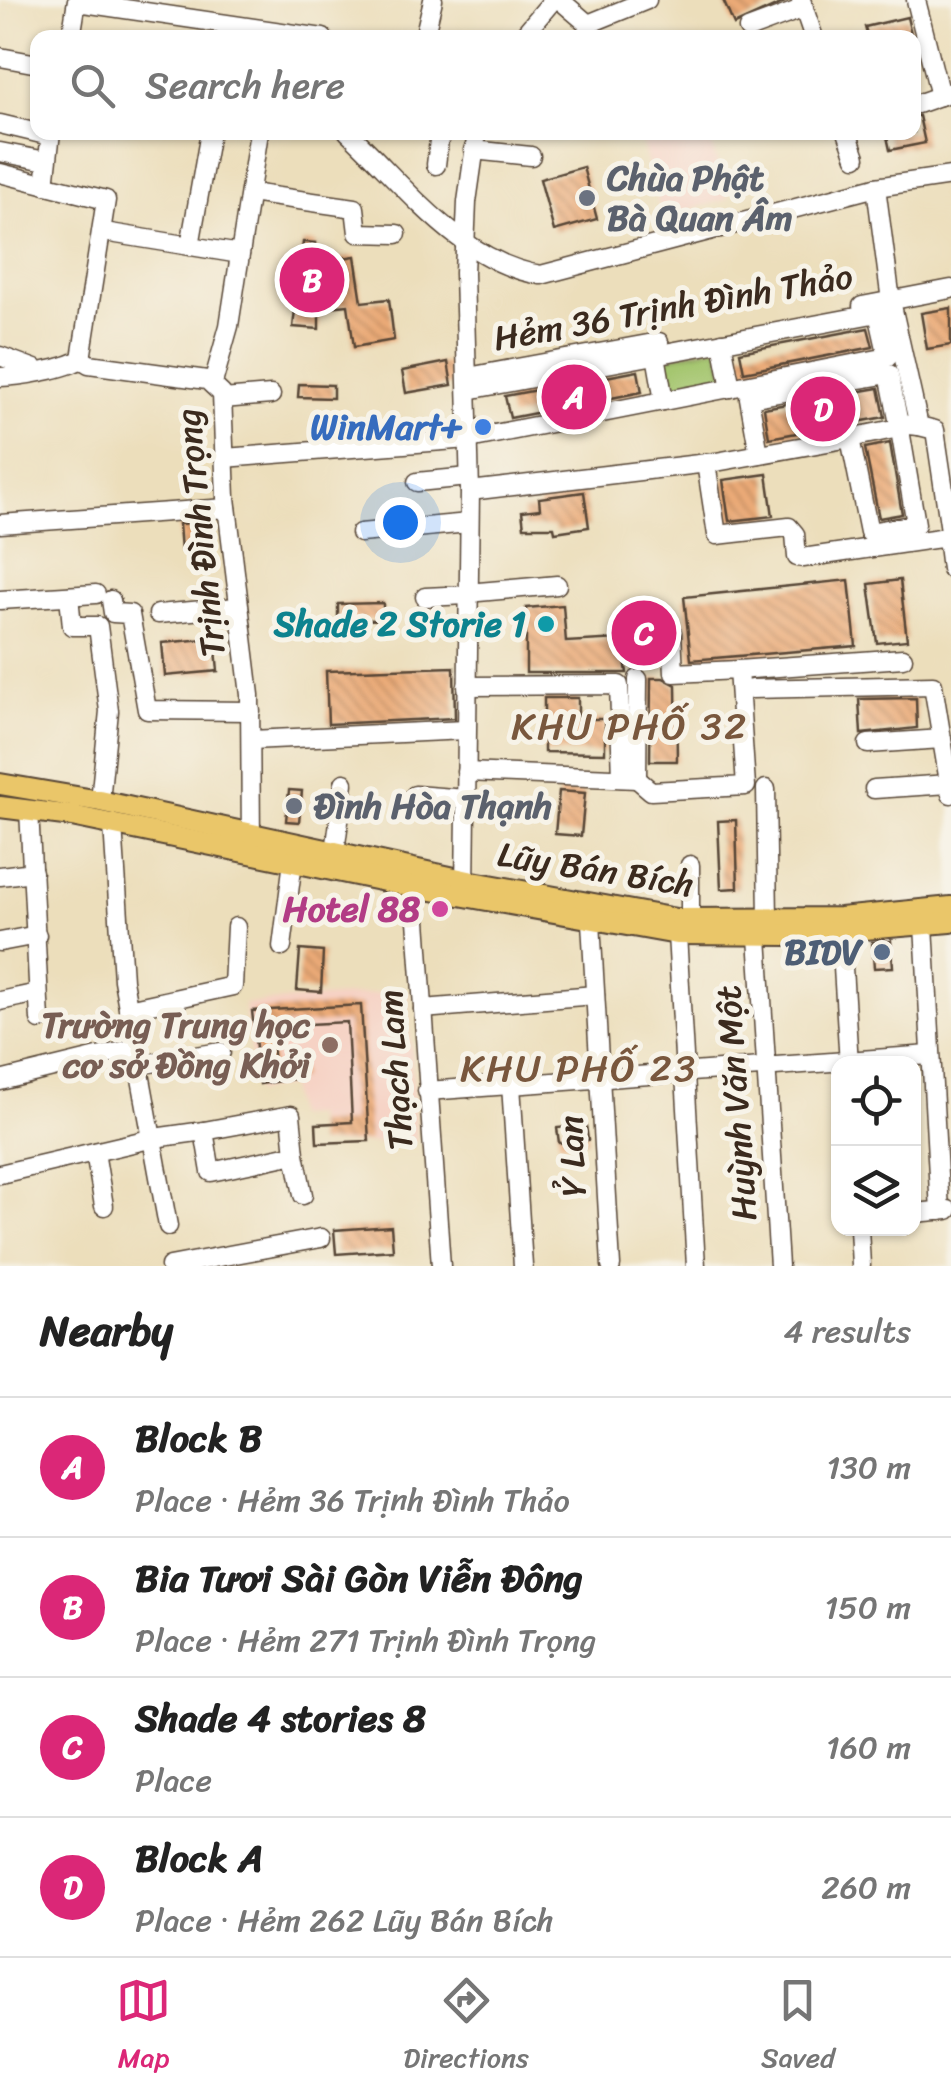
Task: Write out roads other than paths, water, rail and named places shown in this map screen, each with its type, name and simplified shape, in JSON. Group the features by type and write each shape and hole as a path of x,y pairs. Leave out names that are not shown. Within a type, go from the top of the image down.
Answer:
{"main road":[{"name":"Lũy Bán Bích","path":"0,784 100,801 251,843 293,862 414,878 684,927"},
{"name":"Lũy Bán Bích","path":"0,807 336,852 414,878"},
{"name":"Lũy Bán Bích","path":"465,888 592,922 763,928 951,922"},
{"name":"Lũy Bán Bích","path":"841,925 951,907"}],"street":[{"path":"192,20 195,0"},
{"path":"426,30 434,0"},
{"path":"529,30 557,0 589,30"},
{"path":"592,30 647,0"},
{"path":"916,0 946,94 921,103"},
{"path":"72,30 77,1 265,30"},
{"path":"748,30 802,4 811,30"},
{"path":"0,48 30,53"},
{"path":"0,57 30,63"},
{"path":"0,124 30,130"},
{"path":"45,185 49,140"},
{"path":"190,246 209,140"},
{"path":"257,140 218,391 271,395"},
{"path":"357,140 491,260 541,276 861,187 951,167"},
{"path":"373,140 465,236"},
{"path":"436,165 439,140"},
{"path":"851,140 856,157"},
{"path":"465,888 470,484 465,236 475,141 531,156"},
{"path":"0,152 46,160"},
{"path":"0,173 106,200 81,359 70,366 34,369 0,356"},
{"path":"861,187 951,176"},
{"path":"861,187 919,426"},
{"path":"250,192 355,208 358,233 397,234"},
{"path":"104,232 240,254"},
{"name":"Hẻm 36 Trịnh Đình Thảo","path":"468,383 951,289"},
{"path":"224,458 469,440 888,357 878,313 656,355 468,383"},
{"path":"722,342 731,388"},
{"path":"656,355 664,401"},
{"name":"Trịnh Đình Trọng","path":"81,359 89,364 218,391 237,607 251,712 251,843"},
{"path":"0,377 24,377 34,369"},
{"path":"759,454 749,398 889,374 918,532"},
{"path":"416,482 470,484 711,462 899,426 919,426 935,430 951,569"},
{"path":"850,438 869,532 949,536"},
{"path":"711,462 717,535 789,527 796,534 799,558 918,532"},
{"path":"0,524 227,508"},
{"path":"360,533 469,522"},
{"path":"425,598 557,585"},
{"path":"69,596 72,626 98,626 109,712 100,801"},
{"path":"0,600 104,597 114,613 130,614 147,710 251,712"},
{"path":"158,614 237,607"},
{"path":"672,633 674,673 903,658"},
{"path":"466,775 629,778 650,792 746,786 738,670"},
{"path":"629,778 638,679"},
{"path":"467,686 620,685 629,778"},
{"path":"751,689 933,685 950,790 874,789"},
{"path":"251,740 466,730"},
{"path":"868,744 942,739"},
{"path":"466,775 546,782"},
{"path":"336,852 344,783"},
{"name":"Huỳnh Văn Một","path":"766,788 763,928 766,1067 778,1266"},
{"path":"414,795 466,799"},
{"path":"28,810 40,1020"},
{"path":"113,825 128,1009 168,1226"},
{"path":"282,946 293,862"},
{"path":"690,864 684,927 685,1073 696,1266"},
{"path":"0,876 32,872"},
{"name":"Thạch Lam","path":"414,878 441,1266"},
{"name":"Ỷ Lan","path":"592,922 611,1266"},
{"path":"841,925 849,1056"},
{"path":"921,1212 946,1210 930,1055 924,925"},
{"path":"128,1009 230,988 236,927"},
{"path":"0,942 37,935"},
{"path":"0,1001 38,993"},
{"path":"423,1009 596,995"},
{"path":"0,1081 137,1056 221,1052"},
{"path":"918,1056 930,1055"},
{"path":"427,1091 831,1063"},
{"path":"511,1085 523,1266"},
{"path":"0,1174 154,1138 291,1115 303,1195"},
{"path":"204,1131 211,1172 295,1154"},
{"path":"95,1152 104,1206"},
{"path":"859,1236 861,1266"},
{"path":"170,1266 322,1238"}],"place":[{"name":"Chùa Phật Bà Quan Âm","path":"587,198"},
{"name":"Bia Tươi Sài Gòn Viễn Đông","path":"312,280"},
{"name":"Block B","path":"574,397"},
{"name":"Block A","path":"823,409"},
{"name":"WinMart+","path":"483,427"},
{"name":"Shade 2 Storie 1","path":"546,624"},
{"name":"Shade 4 stories 8","path":"644,633"},
{"name":"Đình Hòa Thạnh","path":"294,806"},
{"name":"Hotel 88","path":"440,909"},
{"name":"BIDV","path":"882,952"},
{"name":"Trường Trung học cơ sở Đồng Khởi","path":"330,1045"}],"district":[{"name":"KHU PHỐ 32","path":"630,726"},
{"name":"KHU PHỐ 23","path":"579,1068"}]}
